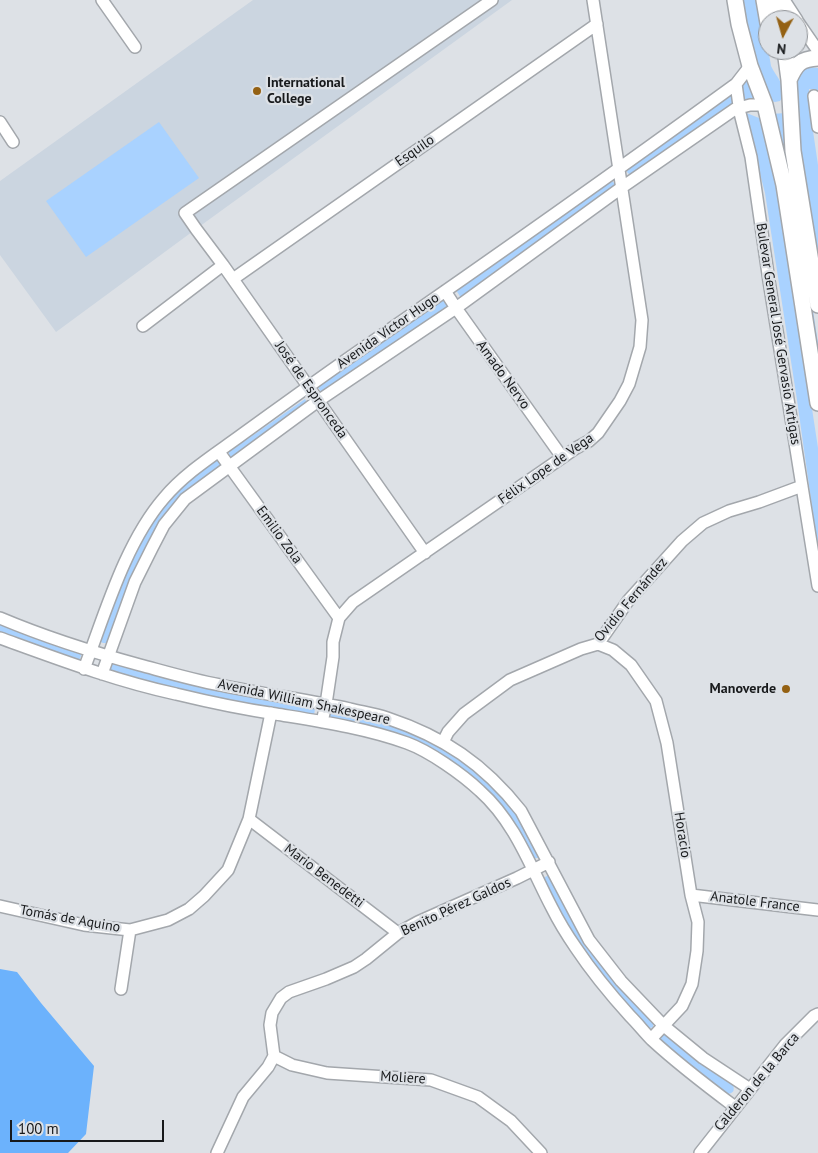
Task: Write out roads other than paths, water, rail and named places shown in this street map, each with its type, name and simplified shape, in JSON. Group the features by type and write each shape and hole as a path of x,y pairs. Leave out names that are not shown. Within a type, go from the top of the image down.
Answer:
{"main road":[{"name":"Bulevar General José Gervasio Artigas","path":"735,0 750,66 765,105 784,185 818,403"},
{"path":"788,74 799,63 818,58"},
{"path":"779,60 788,74"},
{"path":"786,60 793,151 818,305"},
{"path":"765,105 780,108 790,103"}],"street":[{"path":"102,0 135,47"},
{"name":"José de Espronceda","path":"424,553 185,212 492,0"},
{"name":"Félix Lope de Vega","path":"322,722 333,657 333,642 339,618 353,602 562,457 590,441 609,418 629,384 640,347 642,320 593,0"},
{"name":"Esquilo","path":"233,279 598,24"},
{"path":"808,37 818,51"},
{"name":"Avenida Víctor Hugo","path":"84,669 122,568 145,523 177,484 308,386 620,168 736,84 750,66"},
{"name":"Bulevar General José Gervasio Artigas","path":"736,84 740,113 751,157 818,586"},
{"path":"814,96 818,127"},
{"name":"Avenida Víctor Hugo","path":"102,674 135,582 164,525 185,499 318,401 456,308 621,188 735,109 759,104 765,105"},
{"path":"0,122 13,142"},
{"path":"143,326 223,265"},
{"name":"Amado Nervo","path":"445,291 562,457"},
{"name":"Emilio Zola","path":"219,452 339,618"},
{"name":"Ovidio Fernández","path":"443,742 448,732 464,714 510,680 573,652 598,644 628,601 682,541 703,523 729,511 802,486"},
{"name":"Avenida William Shakespeare","path":"0,618 46,636 178,675 385,717 415,728 443,742 494,780 522,811 589,940 622,981 664,1026 703,1058 750,1089"},
{"name":"Avenida William Shakespeare","path":"0,638 84,669 173,694 322,722 379,735 408,744 436,758 480,791 508,823 552,907 577,949 610,994 651,1039 735,1107"},
{"name":"Horacio","path":"598,644 614,650 631,665 656,701 667,744 691,895 698,922 697,951 692,984 682,1006 651,1039"},
{"name":"Tomás de Aquino","path":"0,906 84,924 130,930 168,920 189,909 228,870 249,820 271,713"},
{"name":"Mario Benedetti","path":"249,820 398,933"},
{"name":"Benito Pérez Galdos","path":"274,1056 270,1025 272,1012 281,998 289,992 354,967 398,933 418,922 549,862"},
{"name":"Anatole France","path":"691,895 818,910"},
{"path":"121,989 130,930"},
{"name":"Calderon de la Barca","path":"700,1153 786,1045 818,1014"},
{"path":"217,1153 243,1097 274,1056"},
{"name":"Moliere","path":"274,1056 292,1065 327,1073 431,1080 478,1097 512,1121 541,1153"}],"place":[{"name":"International College","path":"257,91"},
{"name":"Manoverde","path":"786,689"}]}
